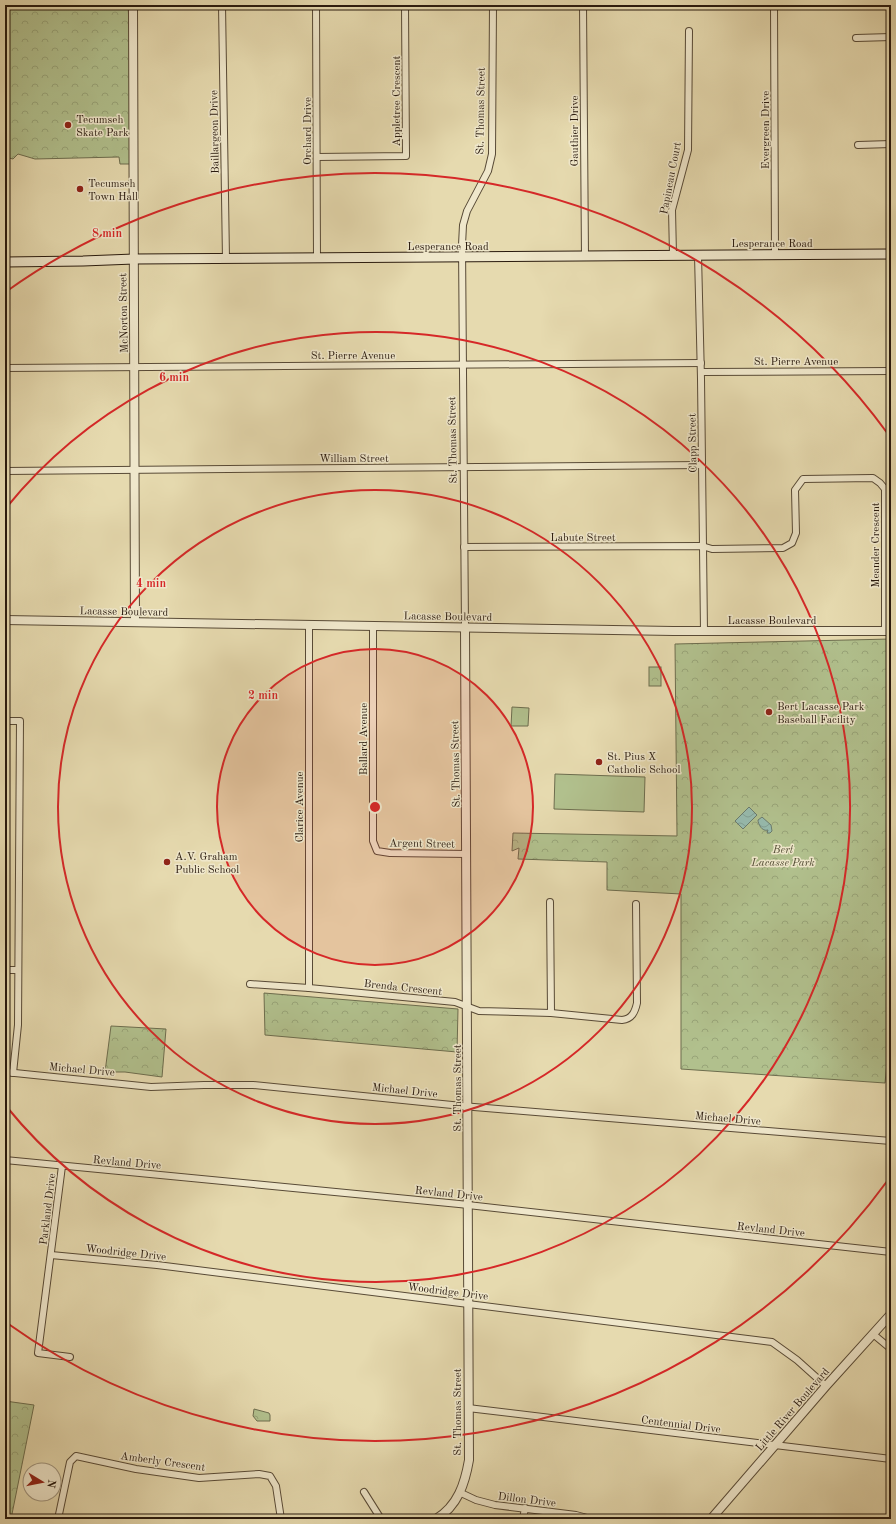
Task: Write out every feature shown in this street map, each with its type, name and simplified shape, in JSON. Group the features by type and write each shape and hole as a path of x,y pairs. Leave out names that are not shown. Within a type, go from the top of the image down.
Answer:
{"main road":[{"name":"Lesperance Road","path":"5,262 317,257 462,258 891,254"}],"street":[{"name":"McNorton Street","path":"133,5 135,622"},
{"name":"Baillargeon Drive","path":"222,5 226,259"},
{"name":"Orchard Drive","path":"316,5 317,257"},
{"name":"Appletree Crescent","path":"317,157 406,156 405,5"},
{"name":"St. Thomas Street","path":"436,1519 451,1506 461,1493 469,1460 468,1006 462,258 463,226 467,211 488,170 492,154 492,5"},
{"name":"Gauthier Drive","path":"583,5 585,256"},
{"name":"Evergreen Drive","path":"774,5 775,254"},
{"name":"Papineau Court","path":"673,255 672,210 688,150 689,31"},
{"path":"856,38 891,37"},
{"path":"858,145 891,144"},
{"name":"Clapp Street","path":"698,255 701,363 704,631"},
{"name":"St. Pierre Avenue","path":"5,368 701,363"},
{"name":"St. Pierre Avenue","path":"701,372 891,371"},
{"name":"William Street","path":"5,471 702,465"},
{"name":"Meander Crescent","path":"702,546 712,549 783,548 792,543 796,533 795,490 803,479 873,478 885,489 888,631"},
{"name":"Labute Street","path":"464,548 702,546"},
{"name":"Lacasse Boulevard","path":"5,620 309,626 704,631 888,631"},
{"name":"Clarice Avenue","path":"309,626 309,988"},
{"name":"Ballard Avenue","path":"373,626 373,841 377,851"},
{"path":"5,721 20,721 18,1025 13,1073"},
{"name":"Argent Street","path":"377,851 390,853 467,854"},
{"path":"550,902 551,1013"},
{"name":"Brenda Crescent","path":"250,984 455,1002 478,1011 551,1013 622,1020 628,1019 632,1015 637,1003 636,904"},
{"path":"5,970 18,970"},
{"name":"Michael Drive","path":"5,1072 151,1087 253,1085 468,1106 891,1141"},
{"name":"Revland Drive","path":"5,1160 468,1205 891,1252"},
{"name":"Parkland Drive","path":"62,1166 38,1353 70,1357"},
{"name":"Woodridge Drive","path":"51,1255 157,1265 772,1342 797,1360 826,1386"},
{"name":"Little River Boulevard","path":"711,1519 826,1386 891,1314"},
{"path":"873,1334 891,1349"},
{"name":"Centennial Drive","path":"468,1408 891,1460"},
{"name":"Amberly Crescent","path":"58,1519 70,1462 76,1456 136,1469 199,1478 259,1474 270,1476 276,1486 281,1519"},
{"path":"364,1492 381,1519"},
{"name":"Dillon Drive","path":"461,1493 486,1503 576,1515 592,1519"},
{"path":"523,1519 525,1508"}],"green space":[{"path":"5,5 128,5 130,44 130,164 120,164 119,157 35,159 18,154 13,159 5,157"},
{"name":"Bert Lacasse Park","path":"891,639 891,1021 885,1083 681,1069 681,894 607,890 607,862 518,859 519,848 512,851 513,833 677,836 675,644"},
{"path":"649,667 661,667 661,686 649,686"},
{"path":"512,707 529,708 528,726 511,726"},
{"path":"555,774 645,777 644,812 554,809"},
{"path":"264,993 458,1009 457,1052 265,1035"},
{"path":"111,1026 166,1029 162,1077 125,1072 105,1072"},
{"path":"5,1401 34,1405 11,1519 5,1519"},
{"path":"254,1409 269,1413 270,1421 257,1421 253,1416"}],"water":[{"path":"749,807 757,815 743,829 735,821"},
{"path":"762,817 771,825 772,831 770,833 767,833 768,830 762,829 760,825 758,820"}],"place":[{"name":"Tecumseh Skate Park","path":"68,125"},
{"name":"Tecumseh Town Hall","path":"80,189"},
{"name":"Bert Lacasse Park Baseball Facility","path":"769,712"},
{"name":"St. Pius X Catholic School","path":"599,762"},
{"name":"A.V. Graham Public School","path":"167,862"}]}
